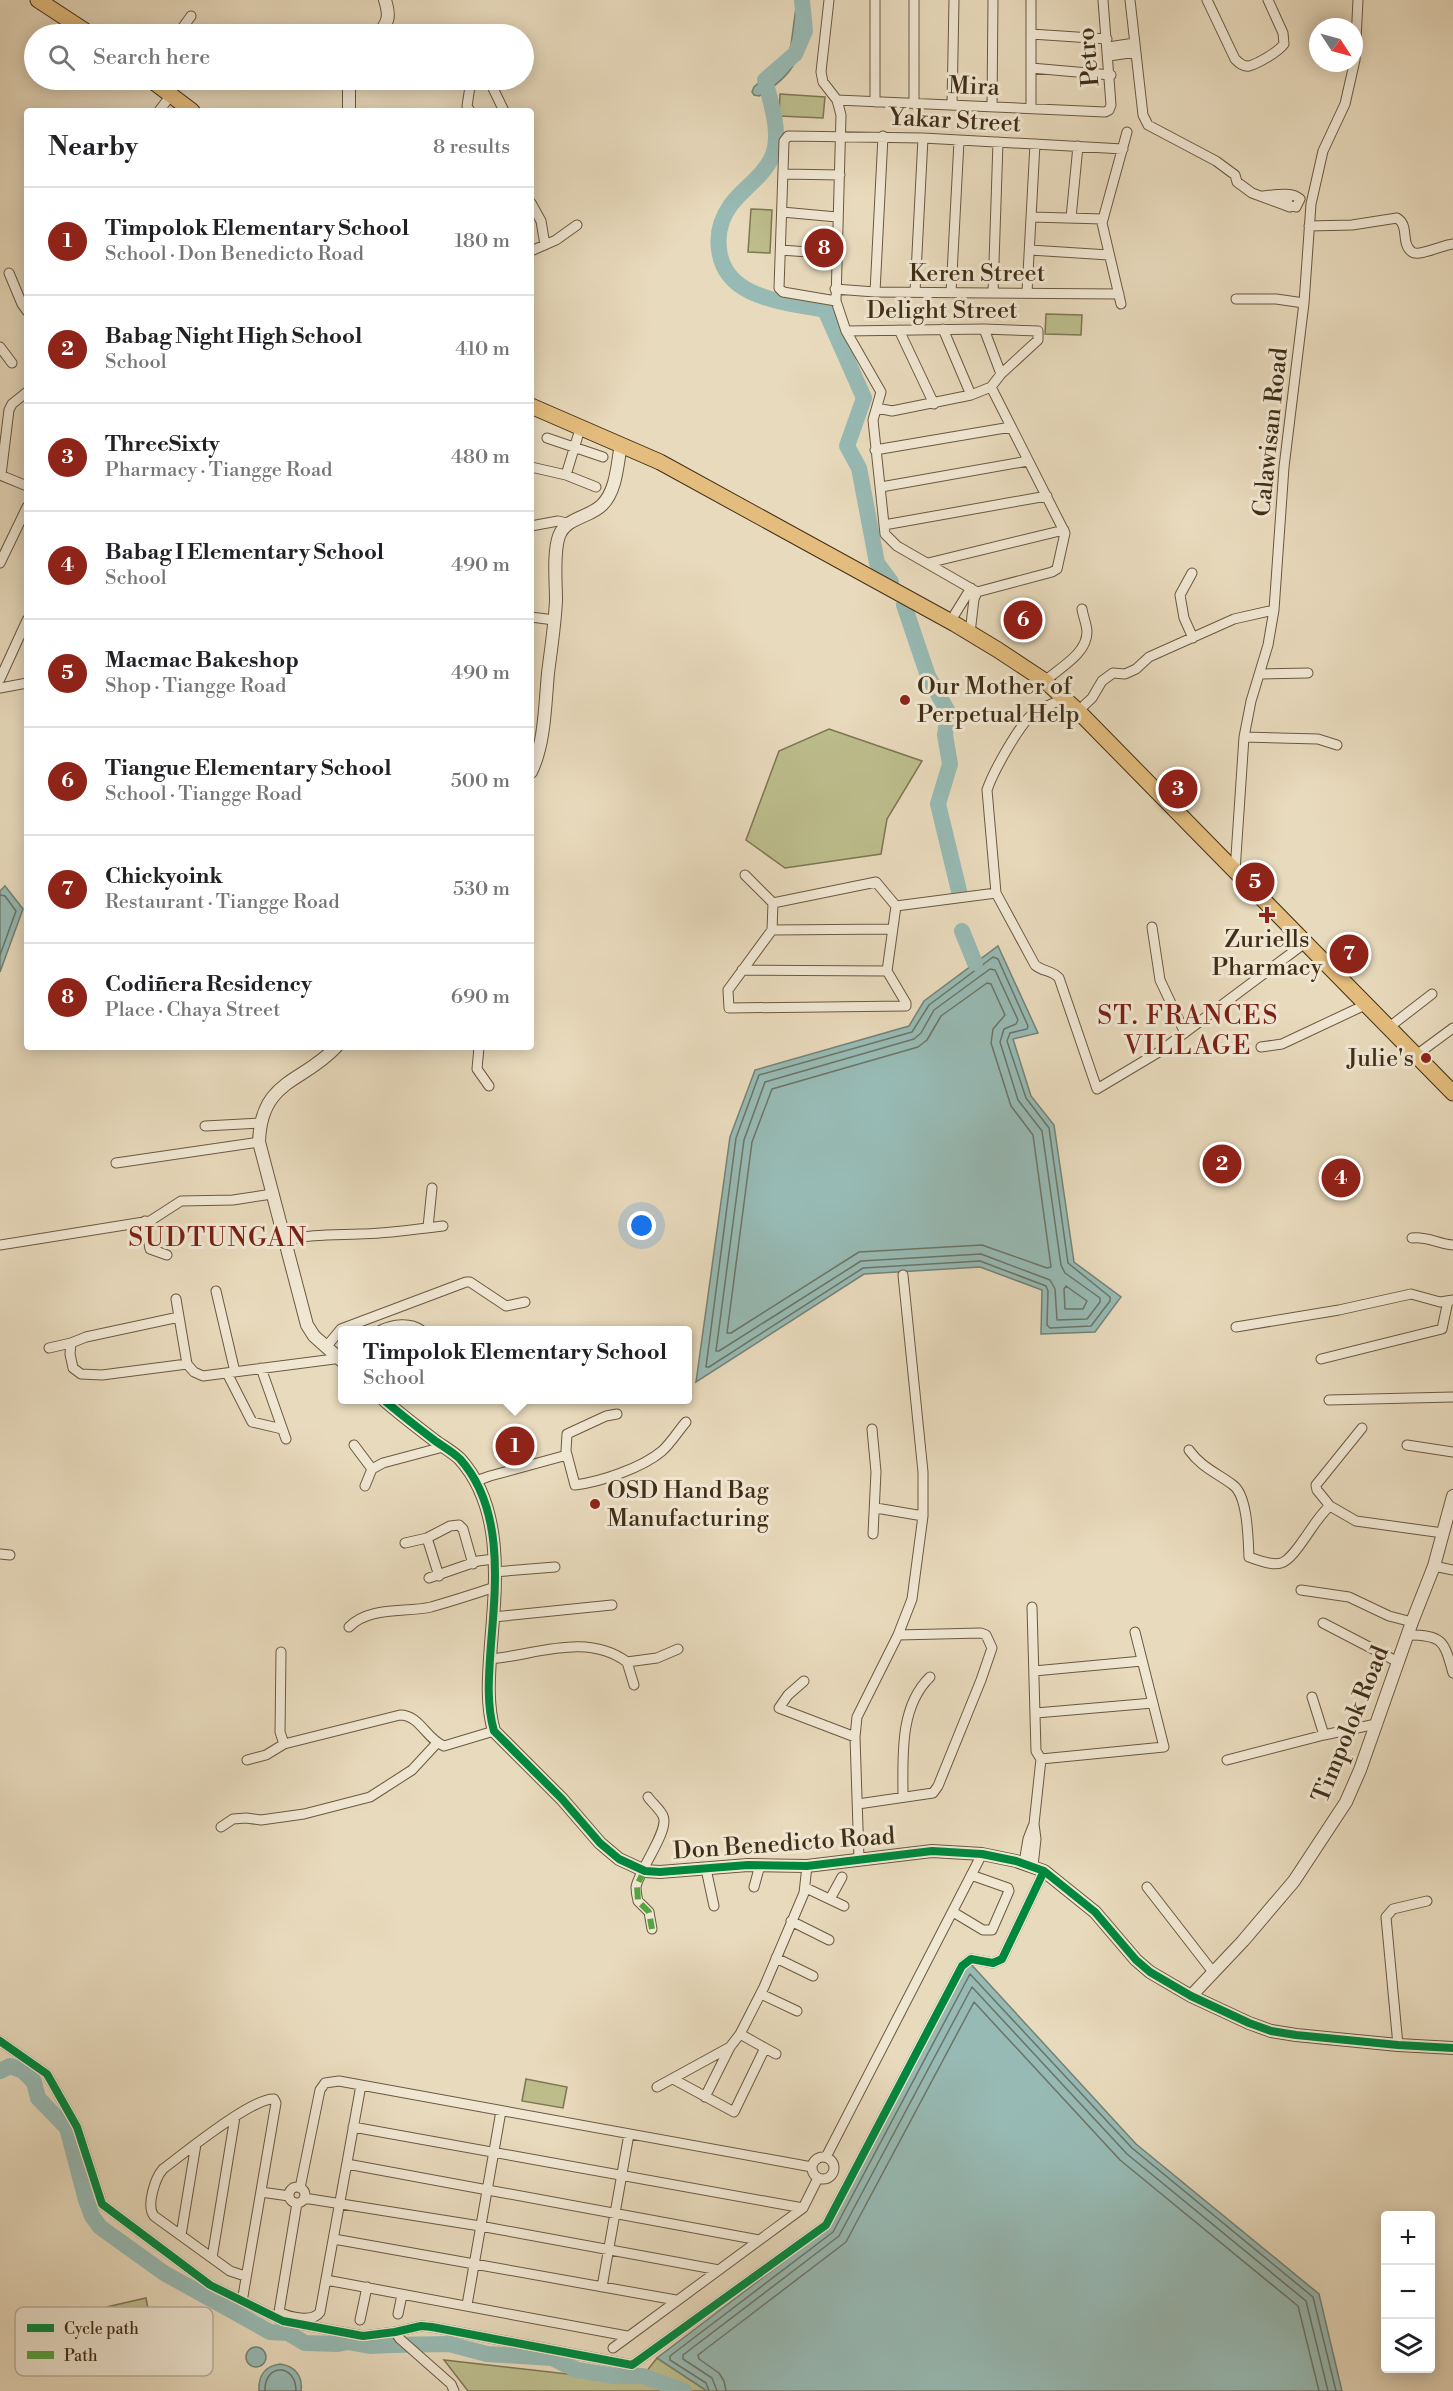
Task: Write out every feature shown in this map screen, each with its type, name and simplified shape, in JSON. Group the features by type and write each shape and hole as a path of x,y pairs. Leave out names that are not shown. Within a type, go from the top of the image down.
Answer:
{"main road":[{"path":"38,0 75,24"},
{"path":"164,90 188,108"},
{"path":"534,407 660,462 970,633 1045,681 1078,711 1453,1093"}],"street":[{"path":"385,0 389,13 387,24"},
{"path":"829,0 821,78 837,100 841,115 835,254 836,301 846,331 881,392 873,420 885,530 897,546 974,590"},
{"path":"875,0 875,102"},
{"path":"914,0 914,104"},
{"path":"952,105 954,0"},
{"path":"992,107 993,0"},
{"path":"1031,0 1031,108"},
{"path":"1095,0 1103,0"},
{"name":"Petro","path":"1103,0 1111,75 1112,105 1109,110"},
{"path":"1130,0 1143,115 1148,125 1216,161 1235,175 1243,186 1261,196 1290,207 1296,207 1300,202"},
{"path":"1207,0 1235,59 1242,65 1248,66 1273,53 1284,44 1283,33 1268,0"},
{"name":"Calawisan Road","path":"1235,871 1244,737 1251,700 1268,645 1274,610 1284,467 1304,303 1311,204 1323,151 1344,104 1355,60 1358,0"},
{"path":"185,24 190,16"},
{"path":"1031,34 1108,48 1135,47"},
{"path":"1031,68 1111,75"},
{"path":"349,90 349,108"},
{"path":"468,108 469,90"},
{"path":"494,90 503,108"},
{"path":"161,108 171,95"},
{"name":"Mira","path":"837,100 1105,112 1109,110"},
{"path":"1030,250 1109,255 1103,219 1127,132"},
{"name":"Yakar Street","path":"784,174 785,138 788,136 883,136 1123,149"},
{"path":"875,292 883,136"},
{"path":"915,292 923,138"},
{"path":"951,293 959,141"},
{"path":"993,293 998,142"},
{"path":"1027,292 1035,144"},
{"path":"1071,219 1078,146"},
{"path":"836,301 780,290 780,249 784,174 840,175"},
{"path":"1261,196 1292,195 1298,197 1300,202"},
{"path":"1290,207 1287,202 1292,195"},
{"path":"1300,202 1311,204"},
{"path":"534,208 541,221 545,245"},
{"path":"782,212 837,216"},
{"path":"1031,217 1103,219"},
{"path":"1309,226 1352,225 1397,218 1404,226 1406,245 1412,252 1419,254 1443,245 1453,244"},
{"path":"534,250 556,240 577,225"},
{"path":"780,249 835,254"},
{"name":"Keren Street","path":"835,289 875,292 1027,292 1120,299 1109,255"},
{"path":"9,273 24,306"},
{"path":"1236,299 1276,299 1304,303"},
{"path":"943,329 971,395"},
{"name":"Delight Street","path":"846,331 943,329 1038,331 1038,340 1001,374"},
{"path":"877,408 892,411 934,404 971,395 991,387 1001,374 984,329"},
{"path":"899,330 934,404"},
{"path":"2,353 12,363"},
{"path":"950,622 974,590 1057,569 1065,532 991,387"},
{"path":"24,394 12,404 9,410 0,475 24,485"},
{"path":"875,450 1011,427"},
{"path":"566,475 580,429"},
{"path":"547,438 603,457"},
{"path":"535,750 554,620 558,537 567,523 591,513 607,498 614,482 621,445"},
{"path":"880,487 1028,461"},
{"path":"534,468 566,475 596,487"},
{"path":"885,530 1047,496"},
{"path":"0,563 24,513"},
{"path":"534,525 558,521 567,523"},
{"path":"928,562 1065,532"},
{"path":"1192,573 1180,595 1184,618 1193,638"},
{"path":"970,633 974,590"},
{"path":"1045,681 1076,656 1082,647 1087,634 1082,609"},
{"path":"1078,711 1092,698 1102,681 1113,673 1125,674 1136,669 1149,657 1234,619 1274,610"},
{"path":"534,617 554,620"},
{"path":"0,679 24,627"},
{"path":"1260,674 1308,673"},
{"path":"0,688 24,684"},
{"path":"1064,698 1033,713 992,775 987,789 996,893 1035,965 1054,973 1059,978 1097,1089 1159,1052 1305,943"},
{"path":"1244,737 1318,739 1337,745"},
{"path":"745,875 773,903 771,930 728,990 729,1008 906,1006 887,971 896,906 876,882 773,903"},
{"path":"896,906 996,893"},
{"path":"1152,927 1160,980 1185,1033"},
{"path":"771,930 892,929"},
{"path":"742,970 887,971"},
{"path":"1388,1028 1432,994"},
{"path":"1261,1047 1282,1044 1365,1005"},
{"path":"1415,1056 1453,1028"},
{"path":"333,1050 290,1079 280,1089 270,1102 261,1123 259,1142 308,1325 314,1336 338,1356"},
{"path":"479,1050 477,1070 489,1086"},
{"path":"205,1126 261,1123"},
{"path":"116,1163 259,1142"},
{"path":"428,1227 432,1188"},
{"path":"0,1245 146,1221 181,1201 233,1200 272,1194"},
{"path":"146,1221 150,1250 167,1254"},
{"path":"285,1241 299,1237 443,1226"},
{"path":"1412,1238 1421,1237 1453,1245"},
{"path":"860,1858 856,1717 898,1635 912,1599 922,1516 923,1472 903,1275"},
{"path":"349,1326 466,1282 470,1282 498,1303 506,1306 525,1302"},
{"path":"216,1291 231,1372 252,1422 284,1434 261,1368"},
{"path":"1236,1327 1339,1310 1411,1294 1440,1302 1451,1301 1442,1329 1321,1359"},
{"path":"176,1299 187,1364 194,1372 203,1376 338,1359"},
{"path":"49,1348 86,1337 179,1317"},
{"path":"393,1326 399,1324 410,1326"},
{"path":"326,1347 338,1333"},
{"path":"71,1343 70,1354 73,1368 81,1374 102,1375 187,1364"},
{"path":"1329,1400 1453,1397"},
{"path":"247,1760 266,1755 284,1744 400,1715 407,1715 414,1719 436,1743 448,1746 494,1731 488,1686 494,1617 494,1565 491,1528 483,1494 459,1458 389,1404"},
{"path":"617,1414 606,1416 567,1434 567,1455 575,1485 594,1483 628,1470 661,1451 686,1422"},
{"path":"1362,1428 1316,1485 1317,1490 1330,1506 1356,1521 1443,1533"},
{"path":"872,1429 876,1472 873,1534"},
{"path":"354,1445 372,1469"},
{"path":"1407,1445 1453,1452"},
{"path":"365,1486 372,1469 388,1461 443,1447"},
{"path":"1188,1450 1201,1465 1238,1490 1244,1508 1249,1557 1275,1564 1283,1563 1289,1559 1321,1514 1330,1506"},
{"path":"476,1481 567,1455"},
{"name":"Timpolok Road","path":"1191,1996 1268,1913 1294,1881 1331,1827 1357,1779 1434,1566 1453,1497"},
{"path":"876,1508 922,1516"},
{"path":"405,1544 427,1538 450,1526 459,1525 463,1529 473,1564"},
{"path":"427,1538 434,1577 473,1564 555,1567"},
{"path":"1434,1566 1453,1570"},
{"path":"349,1627 356,1621 369,1616 432,1606 495,1587"},
{"path":"1301,1590 1349,1597 1389,1616 1412,1622"},
{"path":"494,1617 612,1605"},
{"path":"0,2041 47,2074 77,2127 102,2204 210,2285 283,2321 363,2336 397,2336 421,2326 432,2327 626,2364 637,2362 826,2225 962,1966 971,1959 993,1962 1002,1959 1034,1867 1036,1839 1034,1824 1041,1759 1036,1751 1032,1607"},
{"path":"1323,1623 1398,1662"},
{"path":"1041,1759 1164,1747 1135,1632"},
{"path":"858,1804 933,1793 938,1786 992,1648 986,1635 981,1633 898,1635"},
{"path":"1408,1635 1430,1635 1438,1639 1445,1646 1453,1673"},
{"path":"490,1659 578,1646 611,1652 627,1662 657,1658 678,1649"},
{"path":"281,1652 280,1732 284,1744"},
{"path":"1034,1671 1142,1661"},
{"path":"627,1662 634,1685"},
{"path":"903,1797 904,1734 919,1691 930,1677"},
{"path":"804,1681 783,1701 779,1708 855,1737"},
{"path":"1312,1697 1324,1735"},
{"path":"1036,1713 1153,1703"},
{"path":"1227,1760 1376,1724"},
{"name":"Don Benedicto Road","path":"494,1731 562,1799 600,1843 619,1858 644,1871 660,1872 760,1865 807,1866 932,1851 982,1854 1034,1867 1095,1912 1150,1972 1191,1996 1271,2031 1398,2045 1453,2048"},
{"path":"221,1827 233,1819 261,1820 304,1814 370,1797 412,1770 436,1743"},
{"path":"648,1797 663,1815 665,1822 664,1830 654,1845 637,1885 638,1901 649,1912 652,1929"},
{"path":"826,2157 982,1854"},
{"path":"754,1887 760,1865"},
{"path":"705,2097 730,2047 740,2034 761,1994 806,1888 807,1866"},
{"path":"706,1869 714,1906"},
{"path":"953,1912 983,1930 992,1929 1009,1891 1008,1888 971,1875"},
{"path":"830,1899 842,1877"},
{"path":"1147,1887 1213,1972"},
{"path":"806,1888 844,1906"},
{"path":"1398,2045 1386,1917 1393,1909 1427,1901"},
{"path":"790,1922 829,1940"},
{"path":"776,1958 813,1976"},
{"path":"761,1994 797,2011"},
{"path":"740,2034 776,2054"},
{"path":"657,2087 730,2047"},
{"path":"734,2112 765,2048"},
{"path":"673,2079 744,2117"},
{"path":"361,2085 320,2312 317,2317 286,2315 279,2312 303,2191 300,2188 322,2087 325,2083 339,2081 629,2133 812,2167"},
{"path":"243,2296 276,2103 274,2099 269,2098 235,2116 159,2173 150,2207 154,2216 230,2271 245,2276"},
{"path":"467,2305 501,2111"},
{"path":"212,2258 235,2116"},
{"path":"353,2127 804,2208"},
{"path":"602,2287 629,2133"},
{"path":"181,2235 196,2144"},
{"path":"826,2157 833,2162 834,2171 829,2178 818,2178 814,2175 812,2167 817,2159 826,2157"},
{"path":"347,2164 759,2240"},
{"path":"613,2348 804,2208 818,2178"},
{"path":"289,2196 292,2189 300,2188"},
{"path":"261,2192 289,2196 292,2201 340,2204 480,2226 719,2270"},
{"path":"334,2240 676,2300"},
{"path":"326,2280 627,2336"},
{"path":"360,2320 368,2288"},
{"path":"398,2314 402,2295"},
{"path":"397,2336 451,2384 454,2391"}],"green space":[{"path":"780,94 825,97 823,118 779,116"},
{"path":"751,209 772,210 770,253 748,252"},
{"path":"1046,314 1082,315 1081,335 1045,334"},
{"path":"829,729 922,761 887,819 881,854 785,868 746,840 779,751"},
{"path":"526,2079 567,2087 563,2108 522,2101"},
{"path":"146,2298 148,2307 106,2307"},
{"path":"657,2358 707,2391 468,2391 444,2360 638,2382"}],"water":[{"path":"797,0 809,0 798,56 785,76 774,86 759,96 754,95 752,92 754,87 786,59 790,52"},
{"path":"5,886 23,909 0,972 0,891"},
{"path":"998,946 1038,1033 1013,1039 1031,1096 1054,1125 1074,1262 1121,1297 1095,1332 1041,1334 1042,1290 980,1267 864,1274 696,1382 730,1137 755,1070 909,1026 924,1001"},
{"path":"968,1961 1136,2144 1319,2294 1342,2391 707,2391 657,2358 828,2228"},
{"path":"256,2347 263,2350 266,2357 263,2364 256,2367 249,2364 246,2357 249,2350"},
{"path":"280,2364 294,2369 301,2381 301,2391 259,2391 261,2376 266,2369"}],"waterway":[{"path":"802,0 805,31 795,54 765,80 776,129 775,148 763,171 727,211 719,232 719,249 723,266 744,288 775,300 825,310 864,398 847,446 859,468 877,563 891,582"},
{"path":"904,605 928,676 948,712 945,735 950,764 938,804 960,895"},
{"path":"962,931 975,963"},
{"path":"0,2071 10,2066 23,2071 34,2082 38,2098 67,2128 86,2200 92,2216 100,2227 164,2273 270,2332 288,2333 305,2343 348,2342 370,2346 449,2344 487,2354 552,2358 577,2370 615,2376 643,2376 684,2391"}],"marked path":[{"path":"644,1871 637,1885 638,1901 649,1912 652,1929"}],"cycle path":[{"path":"389,1404 460,1459 474,1479 484,1500 494,1547 495,1572 489,1688 494,1731 562,1799 600,1843 619,1859 645,1871 660,1872 748,1865 807,1866 932,1851 982,1854 1016,1861 1044,1871 1095,1912 1136,1960 1150,1972 1191,1996 1249,2023 1271,2031 1296,2035 1453,2048"},
{"path":"0,2041 47,2074 77,2127 102,2204 210,2285 283,2321 363,2336 421,2326 432,2327 632,2365 826,2225 962,1966 971,1959 993,1963 1002,1959 1044,1871"}],"place":[{"name":"Codiñera Residency","path":"824,248"},
{"name":"Tiangue Elementary School","path":"1023,620"},
{"name":"Our Mother of Perpetual Help","path":"905,700"},
{"name":"ThreeSixty","path":"1178,789"},
{"name":"Macmac Bakeshop","path":"1255,882"},
{"name":"Zuriells Pharmacy","path":"1267,915"},
{"name":"Chickyoink","path":"1349,954"},
{"name":"Julie's","path":"1426,1058"},
{"name":"Babag Night High School","path":"1222,1164"},
{"name":"Babag I Elementary School","path":"1341,1178"},
{"name":"Timpolok Elementary School","path":"515,1446"},
{"name":"OSD Hand Bag Manufacturing","path":"595,1504"}],"district":[{"name":"ST. FRANCES VILLAGE","path":"1188,1030"},
{"name":"SUDTUNGAN","path":"218,1237"}]}
